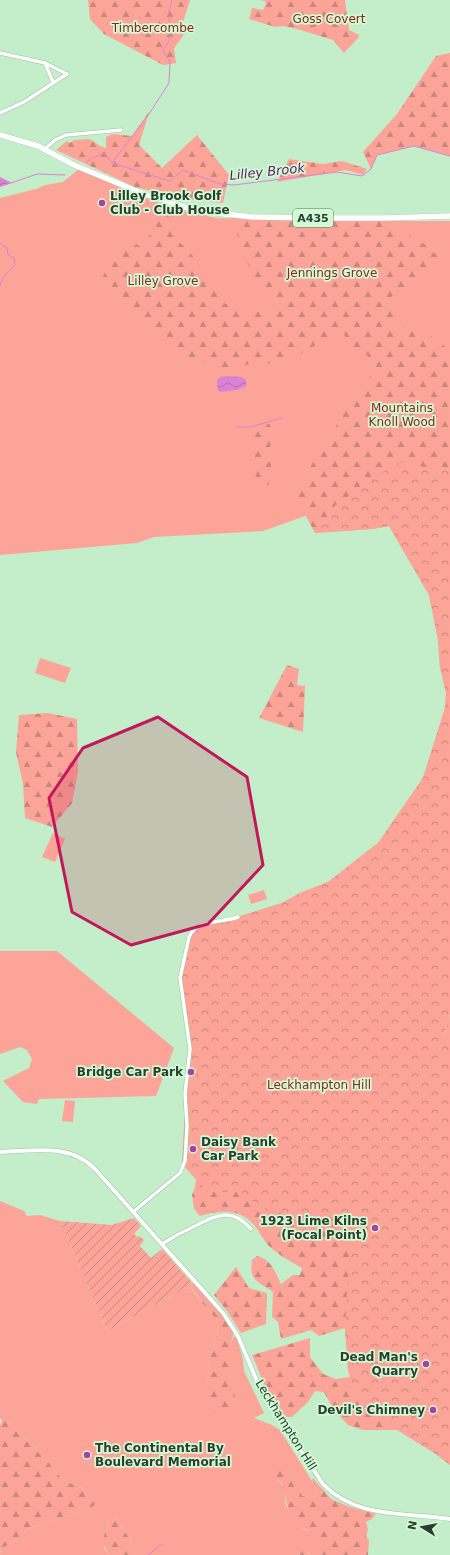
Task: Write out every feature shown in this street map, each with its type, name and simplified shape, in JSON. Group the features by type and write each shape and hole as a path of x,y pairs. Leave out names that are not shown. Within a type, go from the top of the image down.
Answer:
{"main road":[{"name":"A435","path":"0,135 30,143 74,165 135,191 179,205 215,213 253,217 368,218 450,216"}],"street":[{"path":"0,53 45,63 67,74 24,102 0,113"},
{"path":"45,63 53,82"},
{"path":"45,150 55,140 66,135 121,130"},
{"path":"133,1212 180,1173 186,1157 187,1126 185,1094 190,1049 180,978 189,937 192,931 199,925 238,917"},
{"name":"Leckhampton Hill","path":"0,1152 43,1149 66,1152 76,1155 92,1166 232,1325 262,1391 323,1484 332,1493 348,1502 372,1510 450,1519"},
{"path":"162,1244 177,1234 211,1217 220,1215 229,1215 237,1218 251,1229"}],"highlighted area":[{"path":"158,717 247,777 263,865 208,924 131,945 72,912 49,798 83,748"}],"green space":[{"name":"Timbercombe","path":"88,0 190,0 182,25 184,28 184,34 174,49 176,63 163,65 104,34 90,19"},
{"name":"Goss Covert","path":"259,0 345,0 349,30 359,35 359,37 344,53 333,40 297,29 283,26 275,27 249,19 252,8 263,10 266,4 265,1"},
{"path":"450,53 450,156 414,146 377,155 371,169 363,152 397,114 436,56"},
{"path":"149,112 139,145 162,168 197,135 229,175 223,203 185,199 135,187 56,150 67,141 70,143 74,140 90,139 106,148 106,137 112,134 132,136"},
{"path":"289,159 323,164 342,161 367,169 363,175 346,170 277,182"},
{"path":"80,168 171,208 216,218 317,221 450,221 450,1014 228,920 282,903 300,893 328,882 378,843 423,778 444,713 446,693 440,667 438,640 429,595 389,526 372,529 315,533 336,505 263,531 154,537 137,543 0,555 0,198 46,185 63,182"},
{"path":"155,207 166,209 170,221 182,237 179,242 190,252 224,303 239,309 257,312 273,313 287,307 278,298 258,290 230,215 378,218 426,245 440,258 424,275 391,297 398,328 415,324 450,350 450,466 447,472 398,462 336,505 315,533 297,500 311,466 350,404 373,373 373,365 368,356 358,351 351,345 340,328 318,344 287,361 273,364 261,362 228,368 216,367 197,360 188,359 166,346 147,328 141,313 102,278 118,249 126,243 133,248 136,244 141,247 148,238 154,227 153,210"},
{"path":"269,424 271,427 271,467 268,485 260,481 255,474 251,464 250,454 251,443 255,434 261,427"},
{"name":"Leckhampton Hill","path":"398,462 450,472 450,1014 444,1036 450,1038 450,1465 436,1454 360,1405 348,1370 345,1328 351,1224 268,1211 238,1192 207,1192 182,1164 186,1085 190,1059 180,978 189,937 195,927 228,920 282,903 300,893 328,882 378,843 423,778 446,704 446,693 440,667 438,640 429,595 389,526 372,529 315,533 336,505"},
{"path":"40,658 71,668 65,683 35,673"},
{"path":"287,665 299,669 297,685 305,686 303,732 259,718"},
{"path":"48,713 77,719 78,772 72,803 52,827 25,818 23,784 16,752 19,715"},
{"path":"53,833 65,839 55,862 42,857"},
{"path":"264,890 267,899 251,904 248,895"},
{"path":"0,951 57,951 174,1048 156,1096 39,1099 37,1104 23,1102 3,1081 29,1068 32,1059 27,1050 20,1047 0,1054"},
{"path":"450,1014 450,1465 436,1454 397,1430 363,1430 348,1425 333,1409 324,1392 315,1391 308,1402 292,1417 285,1417 268,1393 252,1355 310,1338 310,1357 323,1374 336,1379 350,1377 348,1370 345,1328 319,1336 311,1330 281,1339 278,1322 272,1317 273,1292 253,1277 251,1267 252,1260 257,1256 266,1260 272,1267 281,1284 293,1275 300,1275 302,1268 272,1249 248,1219 236,1213 229,1212 214,1212 200,1216 194,1209 192,1195 196,1179 198,1137 444,1037"},
{"path":"65,1100 75,1101 73,1122 62,1121"},
{"path":"0,1201 24,1211 27,1216 40,1215 60,1221 107,1331 186,1288 192,1283 191,1288 209,1312 216,1318 218,1332 211,1353 207,1383 207,1412 230,1363 230,1348 233,1337 237,1338 243,1360 244,1371 264,1413 254,1418 280,1430 317,1489 322,1493 311,1497 302,1496 297,1475 276,1479 283,1486 286,1505 297,1522 303,1529 316,1532 324,1548 317,1552 323,1555 311,1555 307,1551 295,1552 300,1555 136,1555 131,1540 116,1517 107,1520 108,1528 104,1548 109,1555 0,1555 1,1549 15,1541 29,1528 90,1509 89,1491 65,1481 55,1472 35,1447 15,1430 0,1409"},
{"path":"134,1218 141,1226 134,1234 144,1240 140,1246 151,1258 162,1249 192,1283 186,1288 107,1331 60,1221 112,1225"},
{"path":"236,1267 249,1288 267,1293 266,1324 241,1333 227,1311 214,1295"},
{"path":"193,1282 223,1313 234,1330 230,1348 230,1362 235,1386 234,1412 207,1412 207,1383 211,1353 218,1332 216,1318 209,1312 191,1287"},
{"path":"0,1409 15,1430 35,1447 55,1472 65,1481 89,1491 101,1498 90,1509 29,1528 15,1541 0,1551 0,1425 2,1421 0,1418"},
{"path":"280,1468 292,1470 295,1473 299,1480 302,1496 311,1497 322,1493 317,1489 312,1480 313,1478 331,1499 350,1507 376,1514 372,1519 366,1522 368,1529 366,1536 369,1540 368,1555 323,1555 316,1552 323,1548 319,1543 317,1534 296,1524 293,1516 289,1513 282,1483 276,1479 273,1474 275,1470"},
{"path":"107,1512 116,1517 131,1540 136,1555 109,1555 105,1548 104,1542 104,1535 108,1528"},
{"path":"298,1545 311,1555 300,1555 295,1552"}],"water":[{"path":"0,177 12,183 0,187"},
{"path":"221,377 241,377 246,380 246,386 236,390 220,392 218,390 217,380"}],"waterway":[{"path":"112,163 149,114 169,83 170,62 163,50 170,40 169,38 172,33 175,31 168,16 172,0"},
{"name":"Lilley Brook","path":"87,161 104,153 112,163 170,181 183,170 220,184 234,185 337,172 362,176 371,169 377,155 414,146 450,156"},
{"name":"Lilley Brook","path":"11,183 37,174 65,175"},
{"path":"0,243 7,248 8,255 14,258 15,261 13,267 4,277 0,286"},
{"path":"237,427 250,427 282,418"},
{"path":"148,1555 162,1544"}],"place":[{"name":"Lilley Brook Golf Club - Club House","path":"102,203"},
{"name":"Bridge Car Park","path":"191,1072"},
{"name":"Daisy Bank Car Park","path":"193,1149"},
{"name":"1923 Lime Kilns (Focal Point)","path":"375,1228"},
{"name":"Dead Man's Quarry","path":"426,1364"},
{"name":"Devil's Chimney","path":"433,1410"},
{"name":"The Continental By Boulevard Memorial","path":"87,1455"}],"park label":[{"name":"Jennings Grove","path":"332,273"},
{"name":"Lilley Grove","path":"163,281"},
{"name":"Mountains Knoll Wood","path":"402,415"}]}
